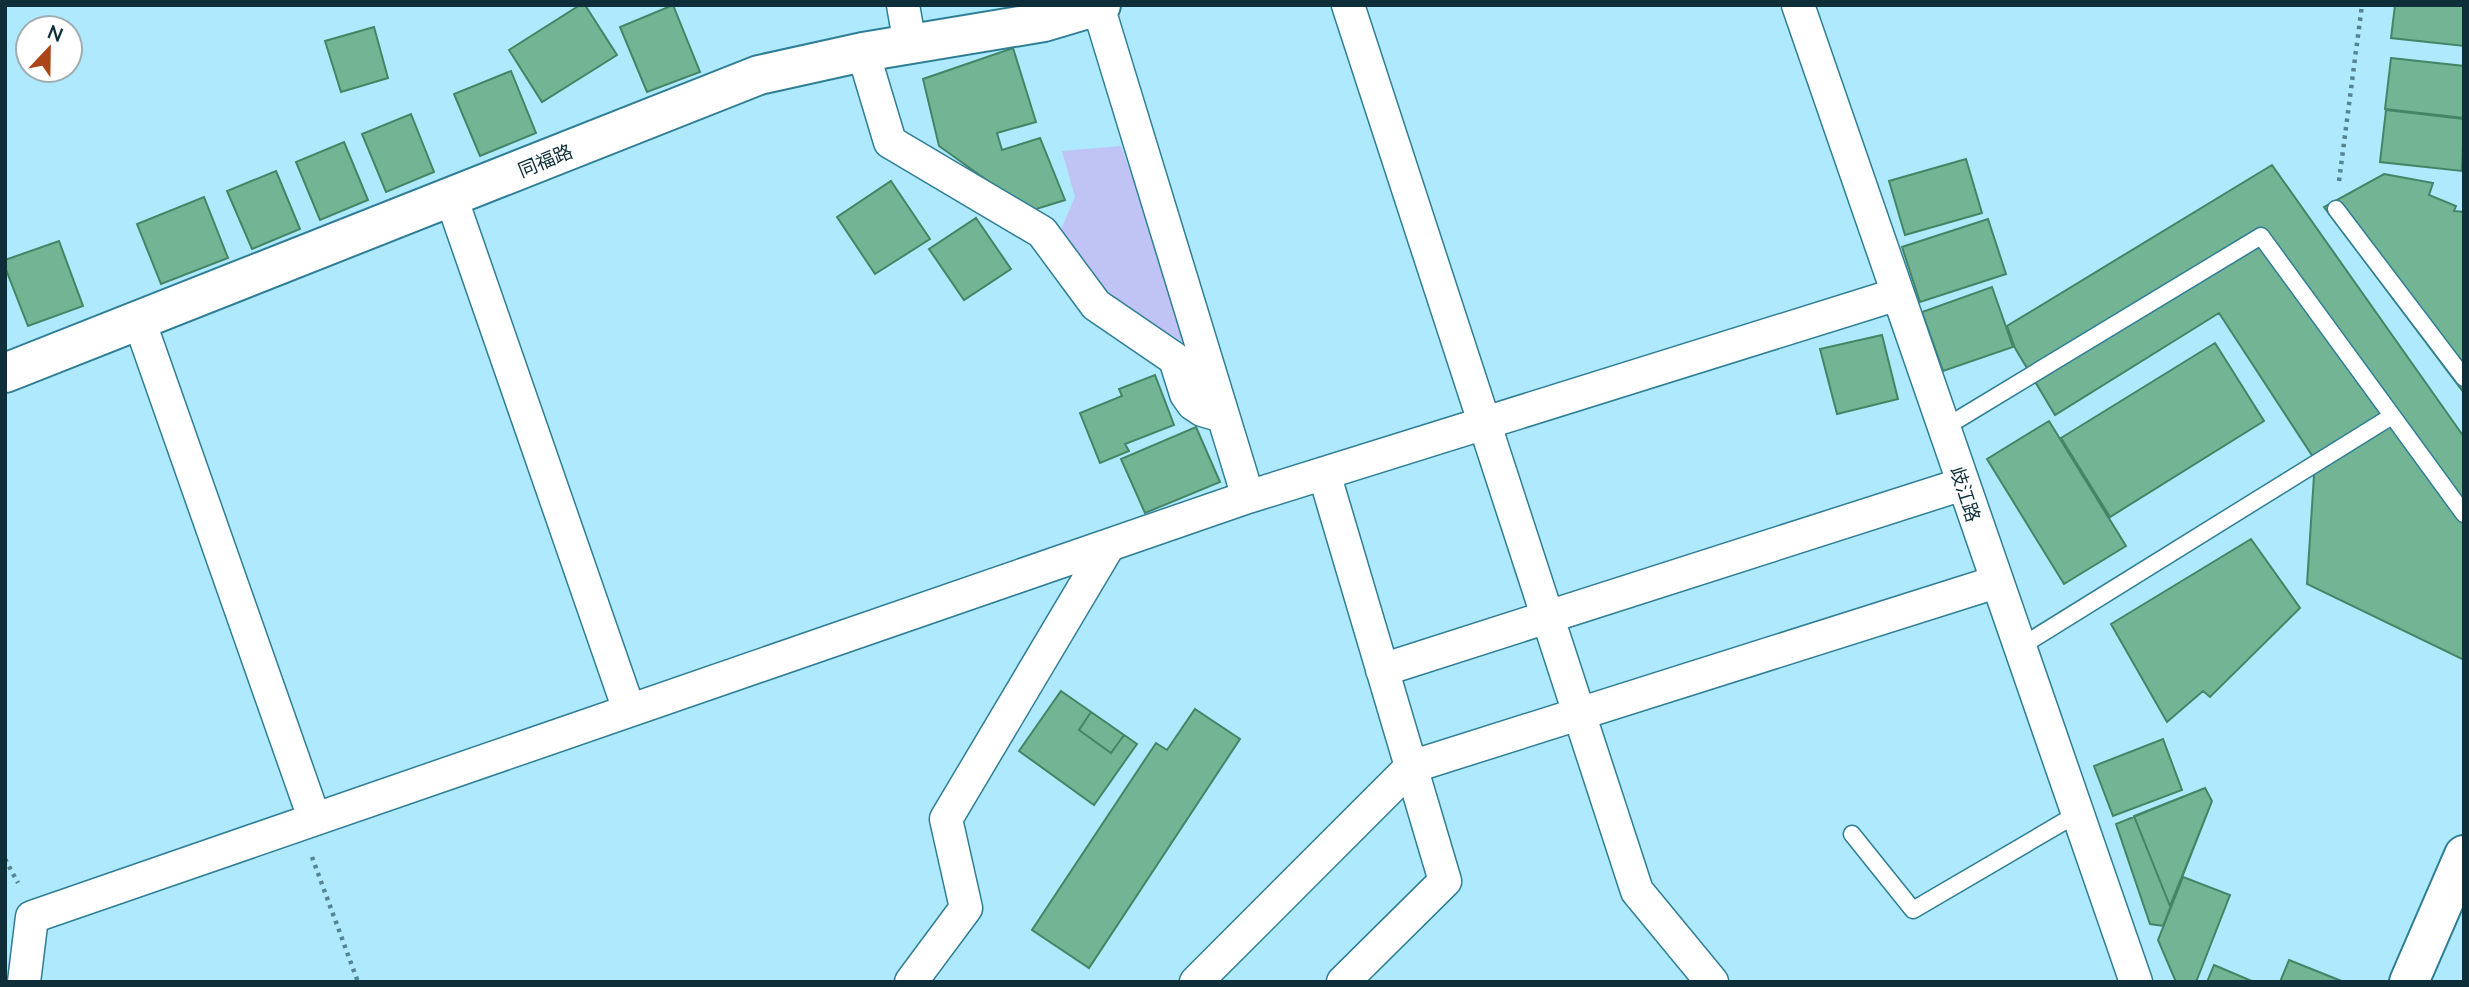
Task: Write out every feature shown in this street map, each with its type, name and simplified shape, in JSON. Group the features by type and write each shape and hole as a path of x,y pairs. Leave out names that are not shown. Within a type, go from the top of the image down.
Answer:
{"street":[{"path":"903,5 910,45"},
{"path":"1348,5 1637,891 1712,982"},
{"name":"歧江路","path":"1798,5 2136,982"},
{"path":"1099,6 1248,497"},
{"name":"同福路","path":"5,373 759,75 863,52 1044,22 1099,6"},
{"path":"863,52 890,142 1042,232 1096,305 1175,359 1186,394 1193,404 1202,411 1223,416"},
{"path":"451,197 629,710"},
{"path":"24,982 32,917 1248,497 1898,294"},
{"path":"139,320 307,821"},
{"path":"1324,473 1445,881 1343,982"},
{"path":"1382,670 1963,484"},
{"path":"911,982 967,908 946,819 1109,545"},
{"path":"1196,982 1411,766 1996,582"},
{"path":"2409,982 2464,855"}],"lane":[{"path":"2336,209 2464,378"},
{"path":"1944,428 2261,236 2464,514"},
{"path":"2020,647 2392,416"},
{"path":"1852,834 1913,910 2077,814"}],"path":[{"path":"2336,209 2362,5"},
{"path":"307,821 358,982"}],"shaded area":[{"path":"1121,146 1157,245 1183,342 1104,294 1059,234 1075,197 1062,151"}],"building":[{"path":"580,5 585,5 617,55 542,102 509,50"},
{"path":"673,5 700,72 647,92 620,27"},
{"path":"2395,5 2464,5 2464,46 2391,38"},
{"path":"374,27 388,78 341,92 325,41"},
{"path":"1013,48 1036,122 997,133 1002,150 1040,138 1065,200 1030,211 939,146 923,79"},
{"path":"2391,58 2464,66 2464,118 2385,109"},
{"path":"511,71 536,133 480,156 454,94"},
{"path":"2386,110 2464,119 2462,171 2380,162"},
{"path":"411,114 434,172 386,192 362,134"},
{"path":"344,142 368,200 320,220 296,162"},
{"path":"1966,159 1982,213 1905,235 1889,181"},
{"path":"2272,165 2464,437 2464,660 2307,584 2315,460 2219,313 2055,415 2015,348 2007,326"},
{"path":"276,171 300,229 252,249 227,191"},
{"path":"2384,174 2433,183 2429,195 2456,206 2454,211 2464,212 2464,393 2324,207"},
{"path":"891,181 930,239 875,274 837,217"},
{"path":"204,197 228,258 161,284 137,224"},
{"path":"976,218 1011,269 964,300 929,249"},
{"path":"1988,219 2006,274 1920,302 1902,247"},
{"path":"59,241 83,306 28,326 5,267 5,260"},
{"path":"1992,287 2013,347 1943,371 1922,312"},
{"path":"1882,335 1898,399 1837,414 1820,349"},
{"path":"2215,343 2264,421 2110,517 2061,438"},
{"path":"1155,375 1174,425 1125,444 1129,451 1100,463 1080,413 1122,396 1119,389"},
{"path":"2049,421 2126,546 2064,584 1987,459"},
{"path":"1196,427 1220,482 1145,513 1121,459"},
{"path":"2251,539 2300,608 2210,697 2203,691 2167,722 2111,624"},
{"path":"1061,691 1137,744 1094,805 1019,751"},
{"path":"1195,709 1240,739 1089,968 1032,930 1156,743 1167,750"},
{"path":"1091,712 1124,735 1111,753 1079,730"},
{"path":"2163,739 2182,790 2113,816 2094,766"},
{"path":"2205,788 2212,801 2163,926 2150,924 2116,824"},
{"path":"2205,788 2212,801 2170,906 2134,816"},
{"path":"2183,877 2230,895 2196,982 2176,982 2158,940"},
{"path":"2289,960 2344,982 2280,982"},
{"path":"2214,965 2254,982 2207,982"}]}
